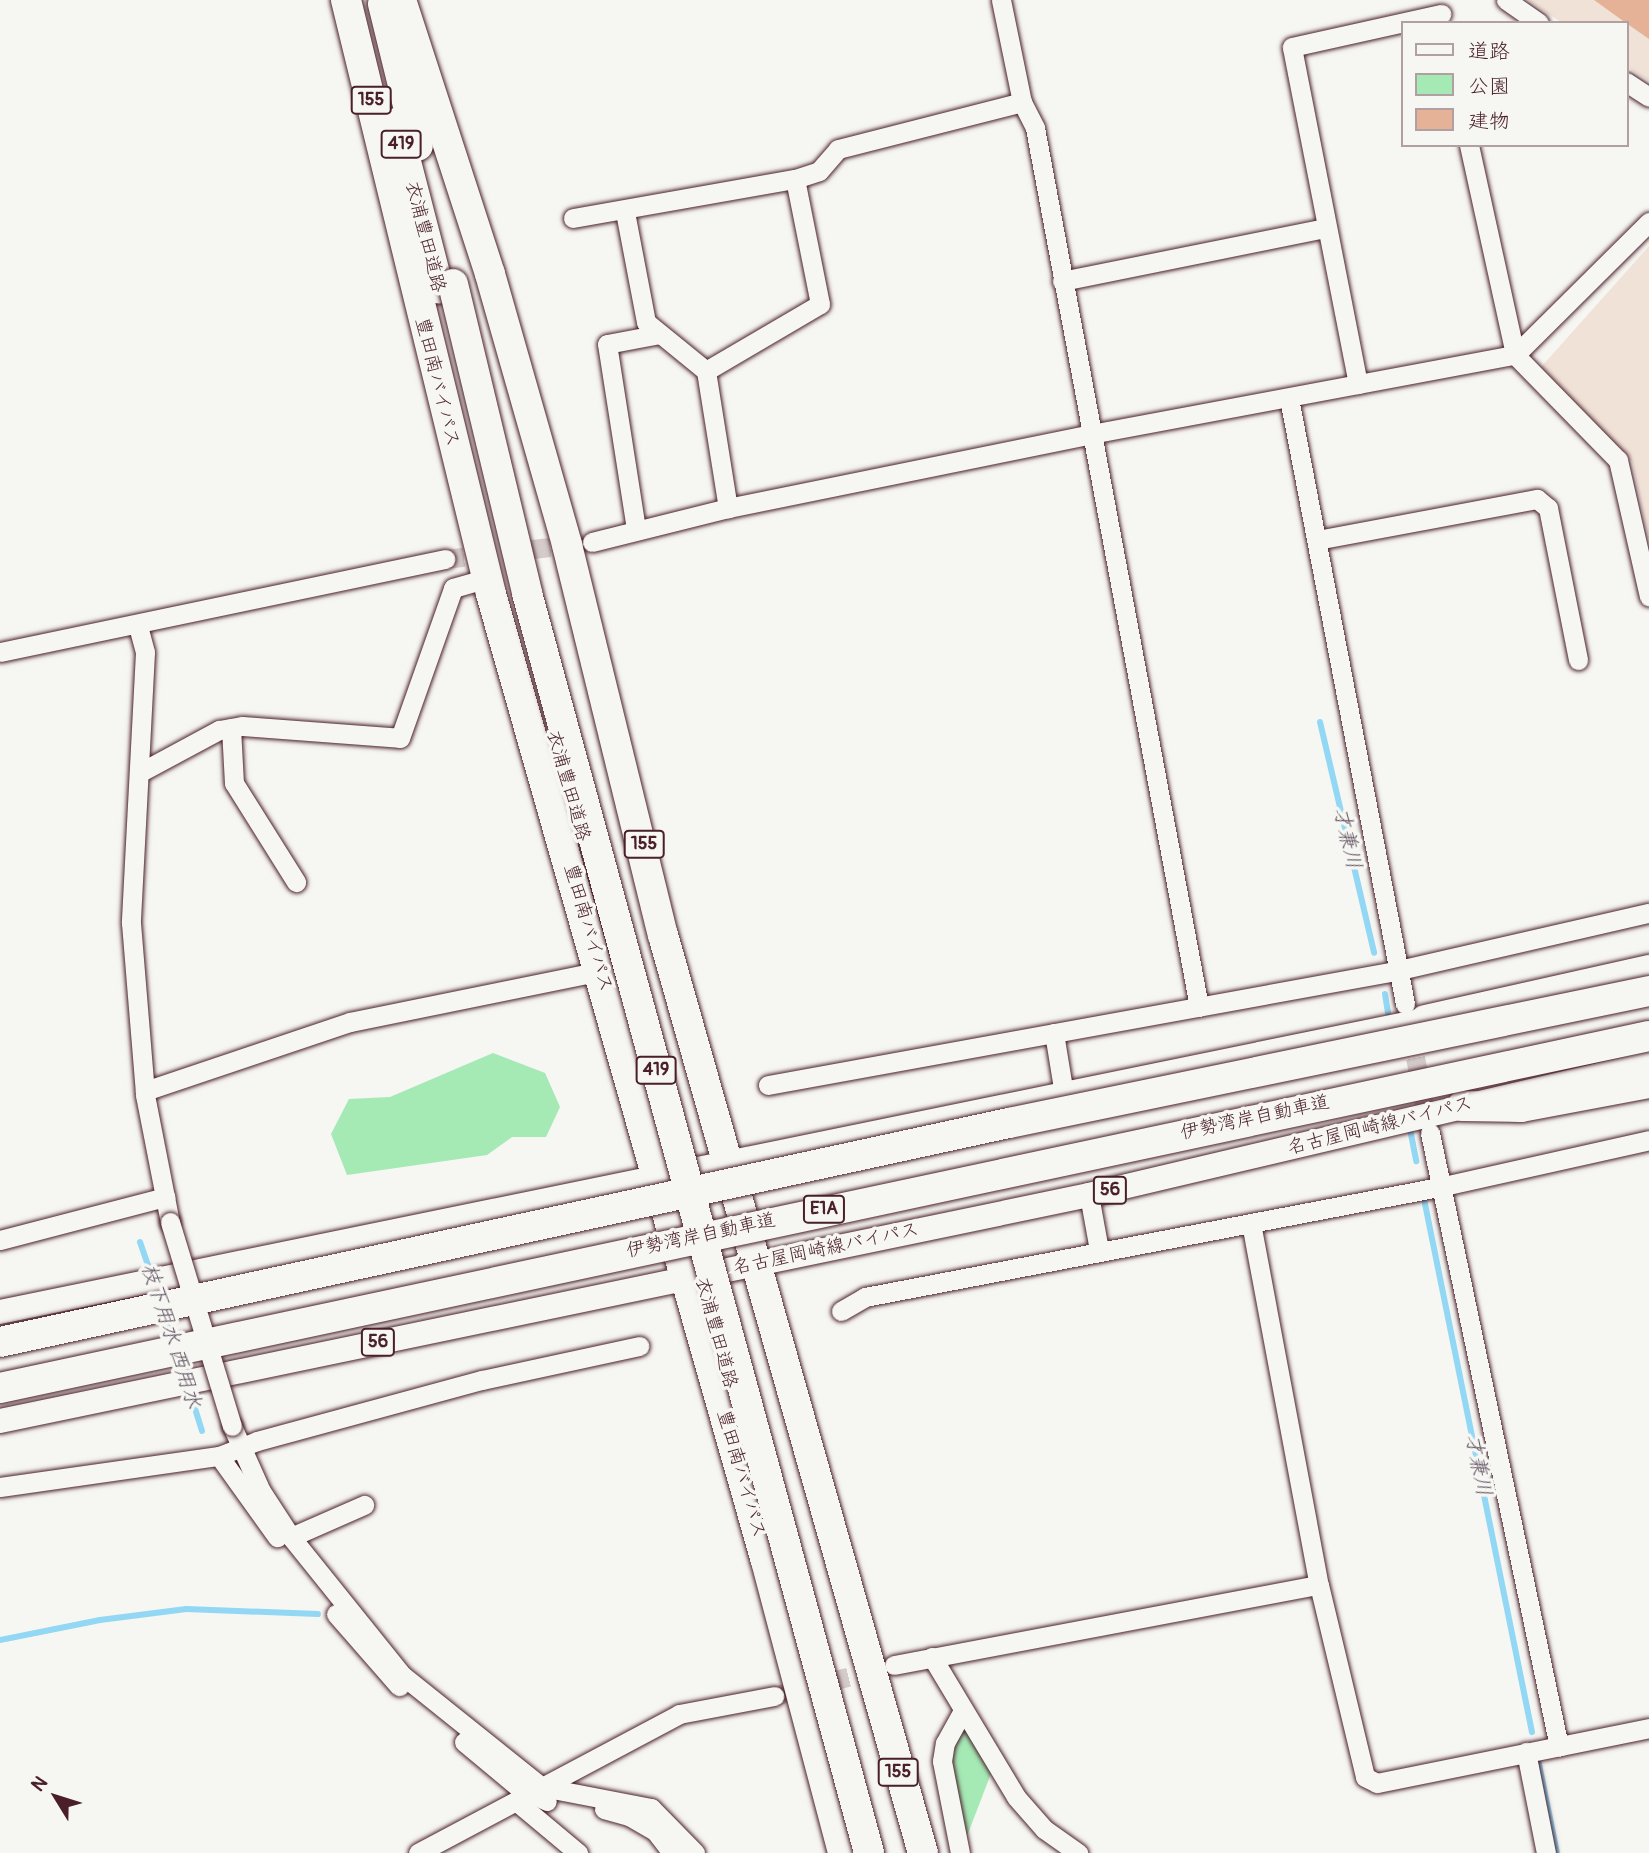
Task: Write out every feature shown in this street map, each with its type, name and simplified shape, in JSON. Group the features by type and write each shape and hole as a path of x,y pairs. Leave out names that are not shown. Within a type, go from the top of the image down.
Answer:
{"highway":[{"name":"豊田南バイパス","path":"346,0 487,578 687,1278 844,1853"},
{"name":"衣浦豊田道路","path":"364,0 446,286 869,1853"},
{"name":"衣浦豊田道路","path":"382,0 516,596 857,1853"},
{"name":"155","path":"401,0 490,274 567,545 663,934 923,1853"},
{"path":"1415,1012 1649,970"},
{"name":"E1A","path":"0,1342 1010,1123 1649,991"},
{"name":"伊勢湾岸自動車道","path":"0,1388 1649,1036"},
{"path":"1462,1106 1521,1107 1649,1083"},
{"path":"875,1690 905,1853"}],"main road":[{"path":"0,1312 1064,1094 1415,1012 1465,1021 1649,981"},
{"name":"名古屋岡崎線バイパス","path":"0,1421 1089,1195 1649,1063"}],"street":[{"path":"1001,0 1022,102 1035,128 1199,1007"},
{"path":"1506,0 1536,21"},
{"path":"1402,21 1440,12"},
{"path":"1358,384 1292,47 1400,21"},
{"path":"1628,83 1649,97"},
{"path":"573,218 625,212 795,179 819,171 838,149 1022,102"},
{"path":"1469,147 1515,355 1618,460 1649,597"},
{"path":"706,371 810,314 820,304 795,179"},
{"path":"625,212 646,322 706,371 728,508"},
{"path":"592,542 728,508 1091,434 1515,355 1649,222"},
{"path":"1062,281 1326,228"},
{"path":"636,529 607,344 660,334"},
{"path":"1289,398 1350,701 1395,971 1415,1012"},
{"path":"1317,540 1537,499 1548,508 1578,660"},
{"path":"0,652 138,626 445,559"},
{"path":"139,773 219,730 231,728 400,738 453,587 487,578"},
{"path":"138,626 145,652 131,923 145,1091 170,1222 232,1426 240,1448 291,1537 402,1675 529,1794 578,1853"},
{"path":"231,728 234,783 296,882"},
{"path":"768,1085 1395,971 1649,913"},
{"path":"145,1091 350,1022 601,971"},
{"path":"1054,1033 1064,1094"},
{"path":"1430,1133 1444,1186 1559,1747"},
{"path":"841,1311 864,1297 1444,1186 1649,1140"},
{"path":"1089,1195 1099,1250"},
{"path":"0,1240 165,1197"},
{"path":"1251,1223 1319,1585 1365,1777 1377,1783 1649,1728"},
{"path":"0,1487 219,1456 482,1380 639,1346"},
{"path":"219,1456 367,1655 538,1800 629,1816 654,1831 672,1853"},
{"path":"291,1537 364,1505"},
{"path":"894,1665 1319,1585"},
{"path":"932,1657 1016,1797 1044,1829 1078,1853"},
{"path":"418,1853 679,1714 774,1696"},
{"path":"960,1853 942,1761 945,1743 963,1711"},
{"path":"1526,1752 1546,1853"},
{"path":"529,1794 651,1808 695,1853"}],"shaded area":[{"path":"1528,0 1649,0 1649,81 1628,67 1628,21 1559,21"},
{"path":"1649,246 1649,541 1632,461 1534,375"}],"green space":[{"path":"493,1053 545,1073 560,1107 546,1137 512,1137 487,1155 347,1175 331,1134 349,1099 390,1097"},
{"path":"960,1730 969,1731 992,1771 967,1836 948,1765 951,1746"}],"building":[{"path":"1594,0 1649,0 1649,39 1628,24 1628,21 1623,21"}],"waterway":[{"name":"才兼川","path":"1320,722 1374,953"},
{"name":"才兼川","path":"1385,994 1388,1013"},
{"name":"才兼川","path":"1410,1129 1416,1161"},
{"name":"才兼川","path":"1424,1199 1532,1732"},
{"name":"枝下用水 西用水","path":"140,1242 152,1276"},
{"name":"枝下用水 西用水","path":"164,1313 173,1343"},
{"name":"枝下用水 西用水","path":"188,1386 202,1431"},
{"path":"0,1640 100,1620 186,1609 318,1614"},
{"name":"才兼川","path":"1539,1764 1557,1853"}],"tunnel":[{"path":"445,559 576,544"},
{"path":"1410,1029 1429,1127"},
{"path":"774,1696 882,1668"}]}
